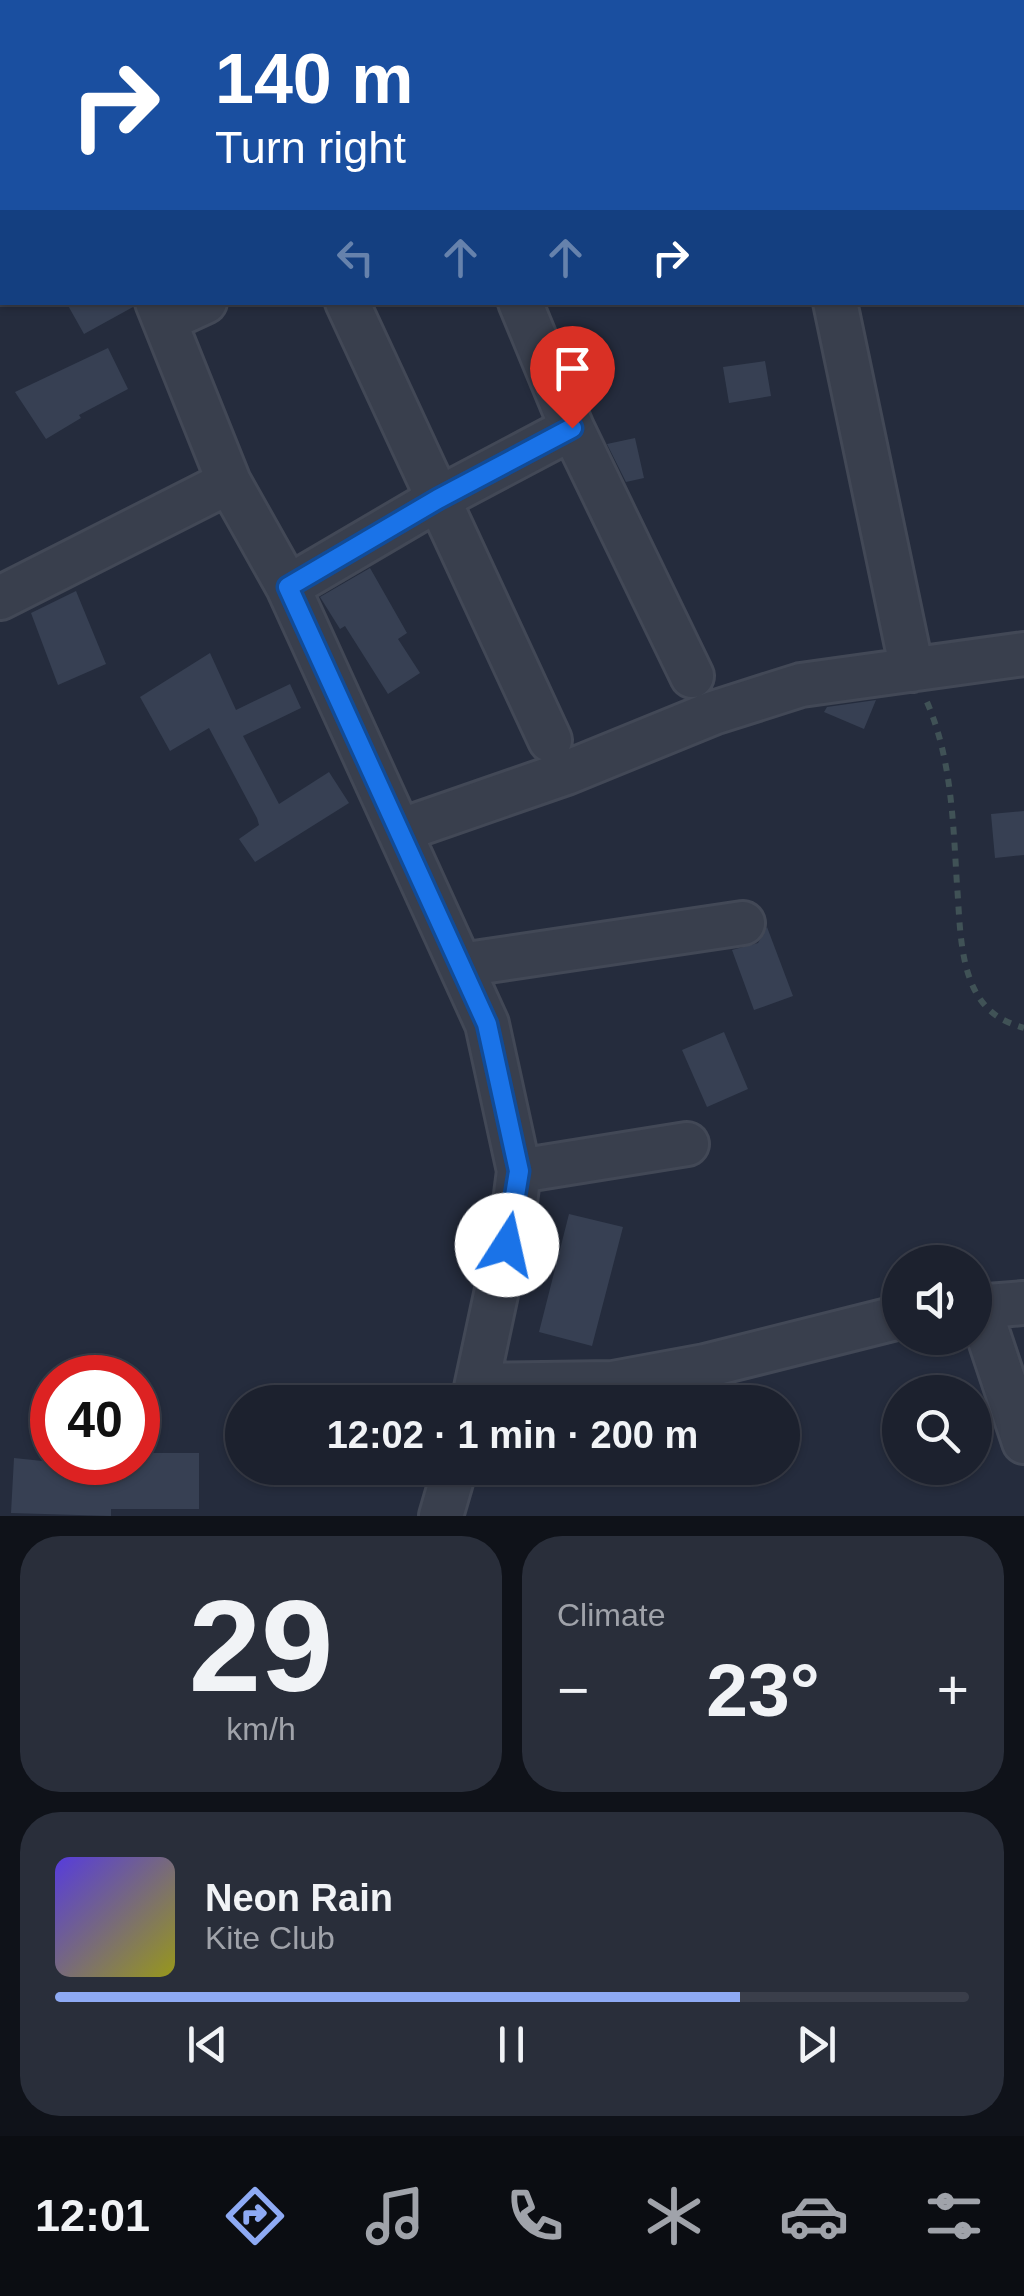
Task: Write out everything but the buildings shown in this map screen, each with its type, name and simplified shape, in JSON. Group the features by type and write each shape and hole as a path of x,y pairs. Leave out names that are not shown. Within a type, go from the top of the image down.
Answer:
{"street":[{"path":"191,305 162,311 230,482 288,587 487,1024 519,1171 478,1385"},
{"path":"349,305 550,740"},
{"path":"521,305 572,428 692,676"},
{"path":"836,305 912,670"},
{"path":"288,587 438,499 572,428"},
{"path":"0,598 230,482"},
{"path":"399,831 566,774 713,713 801,685 1024,654"},
{"path":"461,965 743,923"},
{"path":"519,1171 688,1144"},
{"path":"992,1306 1024,1303"},
{"path":"588,1385 723,1362 882,1322"},
{"path":"992,1350 1024,1442"},
{"path":"442,1516 450,1485"}],"path":[{"path":"912,670 939,730 949,782 964,954 978,997 1000,1021 1024,1028"}],"route":[{"path":"507,1245 519,1171 487,1024 288,587 438,499 572,428"}]}
